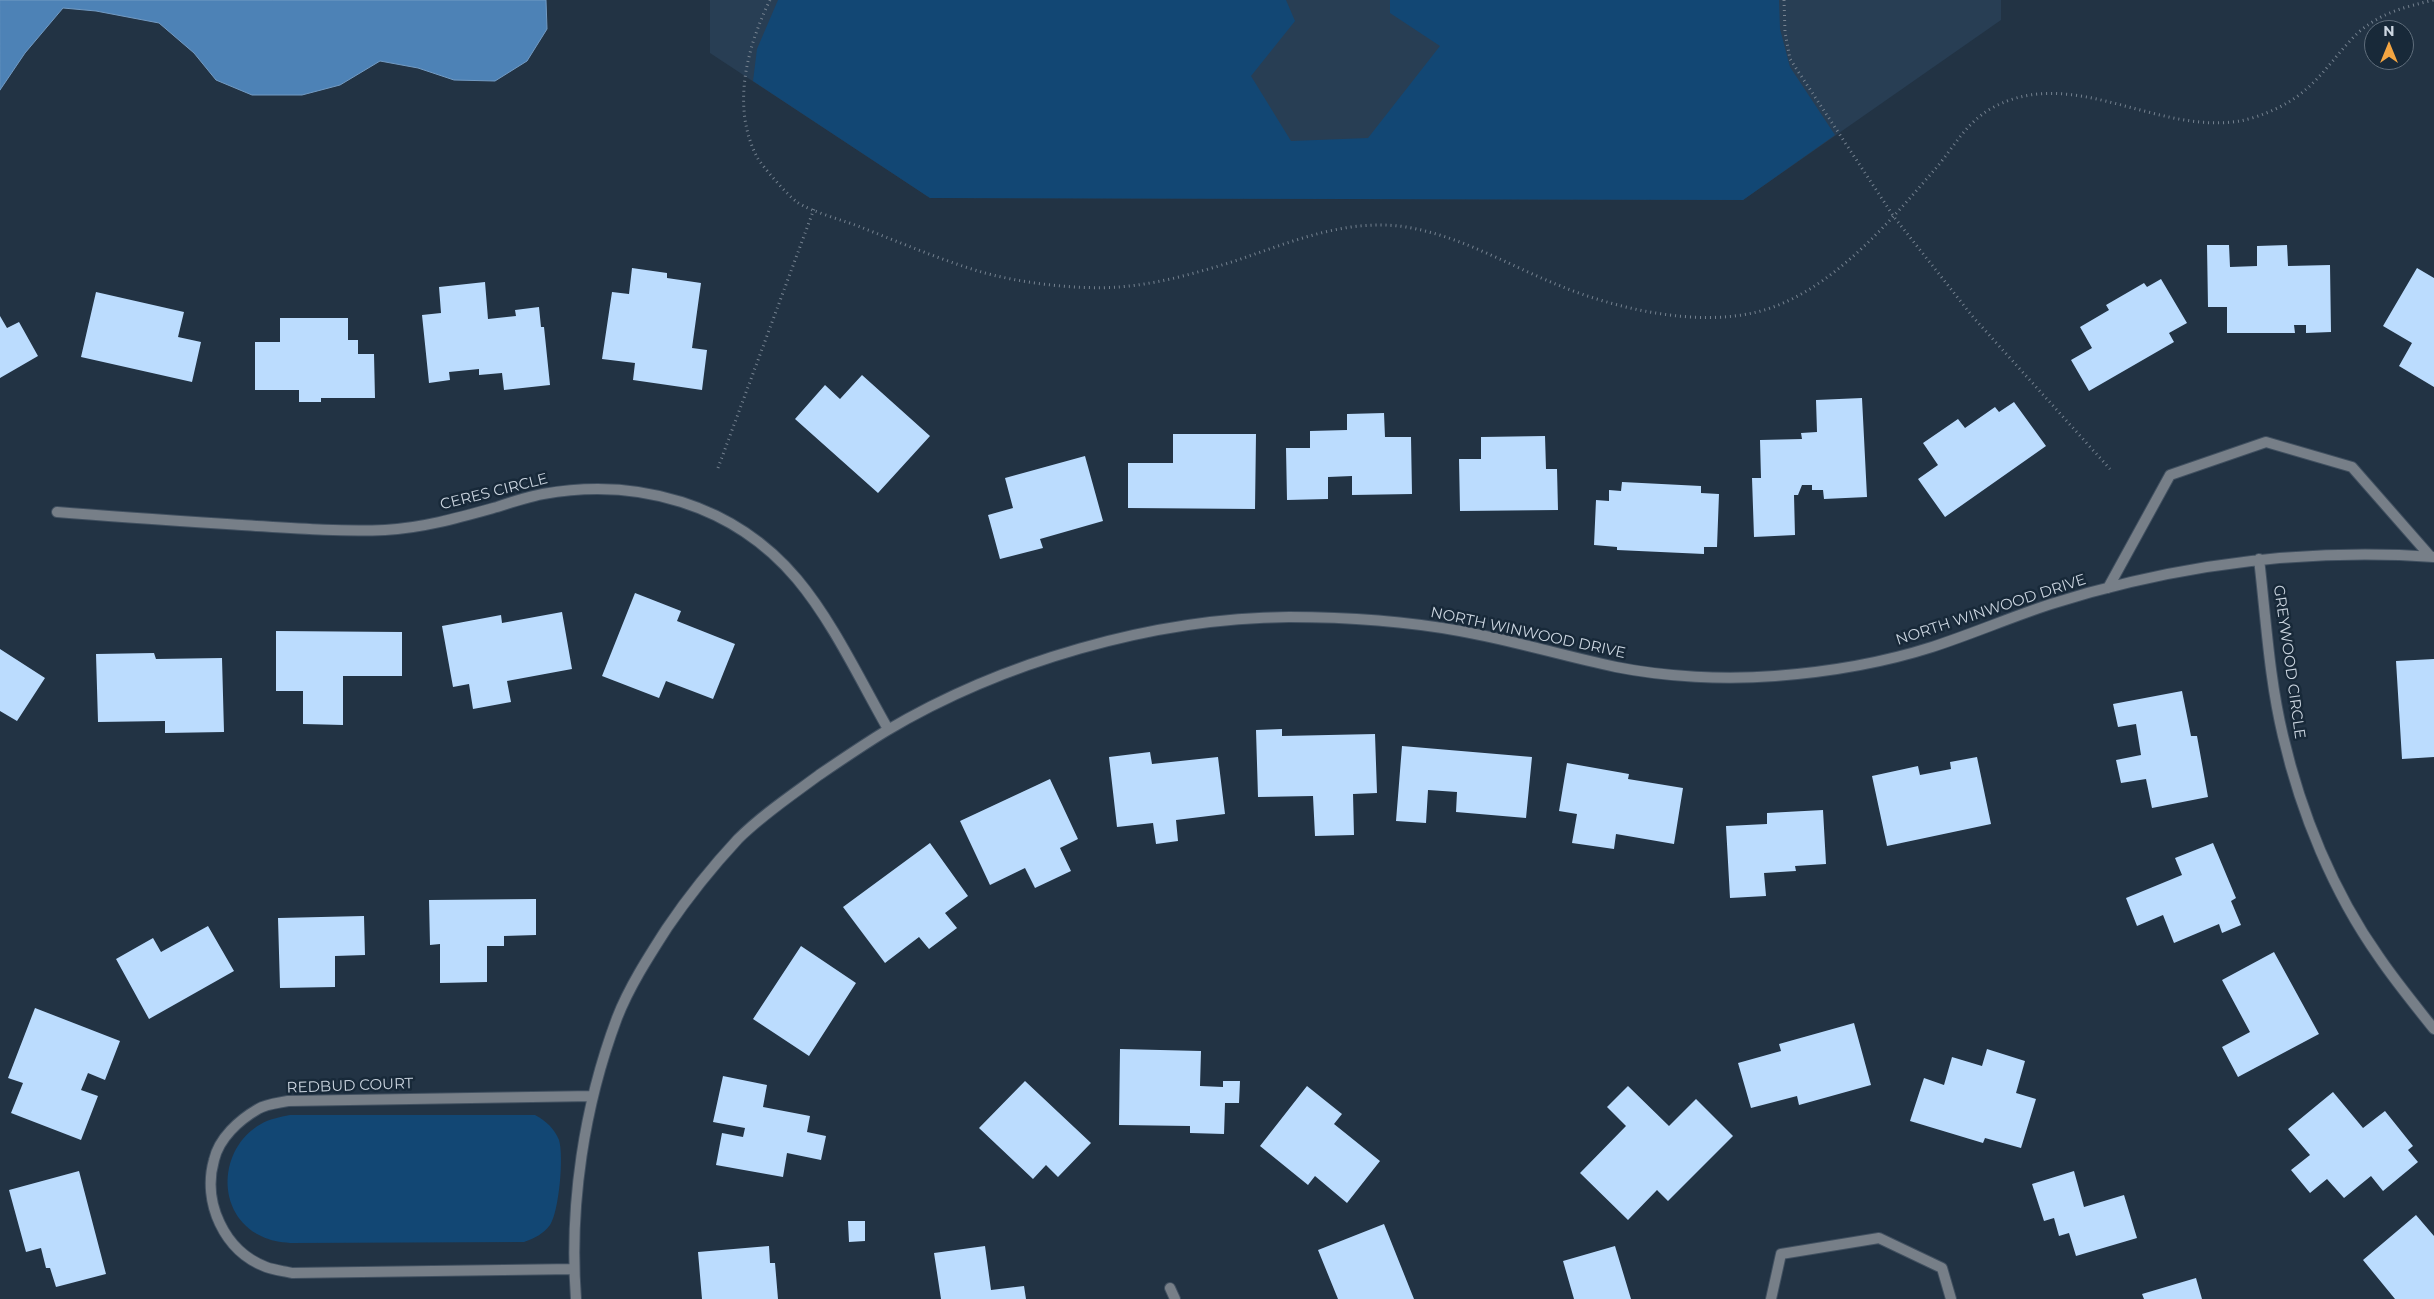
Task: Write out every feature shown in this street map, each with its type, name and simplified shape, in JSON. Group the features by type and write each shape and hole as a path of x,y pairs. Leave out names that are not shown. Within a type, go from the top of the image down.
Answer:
{"street":[{"name":"NORTH WINWOOD DRIVE","path":"2108,588 2170,475 2266,442 2352,467 2432,556"},
{"name":"CERES CIRCLE","path":"57,512 315,530 387,530 449,520 540,494 584,488 630,489 675,498 722,518 764,546 797,579 824,617 888,729"},
{"name":"NORTH WINWOOD DRIVE","path":"576,1299 574,1269 577,1192 593,1096 618,1015 649,956 685,901 741,836 794,793 888,729 935,704 1020,668 1107,642 1194,625 1284,617 1374,620 1462,631 1624,669 1700,676 1773,676 1851,667 1928,649 2048,605 2138,579 2259,559 2336,554 2432,556"},
{"name":"GREYWOOD CIRCLE","path":"2259,559 2270,657 2282,735 2306,816 2337,886 2378,956 2434,1029"},
{"name":"REDBUD COURT","path":"574,1269 292,1273 266,1267 235,1247 219,1225 210,1194 214,1159 231,1128 260,1108 288,1101 593,1096"},
{"path":"1771,1299 1781,1254 1879,1238 1942,1268 1951,1299"},
{"path":"1170,1288 1175,1299"}],"path":[{"path":"770,0 758,26 747,61 743,98 748,136 759,162 798,203 984,273 1074,288 1123,286 1176,278 1233,262 1308,235 1364,225 1406,227 1484,251 1560,286 1618,305 1682,315 1722,318 1761,311 1799,296 1842,265 1894,217 1949,152 1969,123 1987,110 2009,100 2036,93 2066,92 2158,116 2205,123 2242,121 2276,108 2303,93 2360,31 2392,10 2434,0"},
{"path":"1784,0 1785,32 1790,59 1894,217 1973,317 2110,468"},
{"path":"718,468 814,209"}],"shaded area":[{"path":"0,0 546,0 547,29 527,61 495,81 454,80 418,68 380,61 340,85 302,95 252,95 216,80 194,53 159,23 96,11 63,8 25,53 0,90"},
{"path":"710,0 2001,0 2001,20 1743,200 930,198 710,53"},
{"path":"778,0 1286,0 1295,21 1251,76 1291,141 1368,138 1440,46 1390,13 1390,0 1779,0 1780,29 1790,67 1835,135 1743,200 930,198 753,81 757,49"},
{"path":"290,1115 535,1115 552,1128 559,1140 561,1158 560,1184 553,1218 550,1225 542,1233 524,1242 290,1243 265,1238 246,1226 236,1213 229,1197 230,1164 236,1149 247,1135 264,1122"}],"building":[{"path":"2207,245 2229,245 2230,267 2257,266 2257,246 2287,245 2288,266 2330,265 2331,332 2306,333 2306,325 2294,325 2295,333 2227,333 2227,307 2208,307"},
{"path":"632,268 667,273 667,278 701,283 692,348 707,350 702,390 633,380 635,363 602,359 612,292 629,294"},
{"path":"2417,268 2434,278 2434,387 2399,366 2412,343 2383,326"},
{"path":"2161,279 2187,323 2169,333 2174,342 2089,391 2071,360 2092,348 2080,327 2109,310 2106,305 2144,283 2147,287"},
{"path":"485,282 488,319 516,316 515,310 539,307 541,327 544,327 550,385 504,390 502,373 479,375 479,369 449,372 450,380 429,383 422,315 441,313 439,287"},
{"path":"96,292 184,312 178,337 201,342 192,382 81,357"},
{"path":"0,316 7,328 19,322 38,356 0,378"},
{"path":"280,318 348,318 348,340 358,340 358,354 374,354 375,398 321,398 321,402 299,402 299,390 255,390 255,342 280,342"},
{"path":"862,375 930,436 878,493 795,419 825,385 840,399"},
{"path":"1862,398 1867,497 1824,499 1823,490 1812,490 1812,485 1802,485 1798,495 1794,495 1795,535 1754,537 1752,478 1761,478 1760,440 1802,439 1801,433 1817,432 1816,400"},
{"path":"2014,402 2046,446 1945,517 1918,479 1938,465 1923,443 1958,419 1965,428 1995,407 1999,412"},
{"path":"1384,413 1385,437 1411,437 1412,494 1352,495 1352,476 1328,477 1328,499 1287,500 1286,448 1310,448 1310,431 1347,430 1347,414"},
{"path":"1173,434 1256,434 1255,509 1128,508 1128,463 1173,463"},
{"path":"1545,436 1546,469 1557,469 1558,510 1460,511 1459,459 1481,459 1481,437"},
{"path":"1085,456 1103,521 1040,539 1043,548 1000,559 988,515 1013,508 1005,478"},
{"path":"1622,482 1701,486 1701,493 1719,494 1717,547 1704,547 1704,554 1617,550 1617,547 1594,545 1596,500 1609,501 1609,490 1621,491"},
{"path":"635,593 681,611 677,621 735,644 713,699 666,681 659,698 602,676"},
{"path":"562,612 572,669 507,681 511,702 473,709 469,684 453,687 442,626 501,615 502,623"},
{"path":"276,631 402,632 402,676 343,676 343,725 303,724 303,691 276,691"},
{"path":"0,649 45,678 17,721 0,711"},
{"path":"154,653 156,659 222,658 224,732 165,733 165,721 98,722 96,654"},
{"path":"2434,659 2434,757 2402,759 2396,661"},
{"path":"2182,691 2191,736 2197,736 2208,797 2152,808 2146,779 2121,783 2116,760 2141,755 2136,724 2118,727 2113,704"},
{"path":"1282,729 1282,736 1375,734 1377,793 1353,794 1354,835 1315,836 1313,796 1258,797 1256,730"},
{"path":"1402,746 1532,757 1526,818 1456,812 1457,792 1428,790 1426,823 1396,821"},
{"path":"1150,752 1152,764 1218,757 1225,814 1176,820 1178,841 1156,844 1153,823 1117,827 1109,757"},
{"path":"1977,757 1991,824 1887,846 1872,776 1918,766 1920,775 1951,769 1950,762"},
{"path":"1567,763 1629,774 1628,779 1683,788 1674,844 1616,834 1614,849 1572,843 1577,814 1559,811"},
{"path":"1050,779 1078,839 1060,848 1071,871 1035,888 1025,868 990,885 960,821"},
{"path":"1823,810 1826,864 1795,866 1796,871 1764,873 1766,896 1730,898 1726,826 1767,824 1767,813"},
{"path":"930,843 968,896 945,913 957,928 929,949 919,937 885,963 843,907"},
{"path":"2213,843 2236,898 2231,901 2241,925 2222,933 2219,924 2174,943 2163,915 2137,926 2126,898 2182,875 2175,858"},
{"path":"536,899 536,935 504,936 504,946 487,946 487,982 440,983 440,944 430,945 429,900"},
{"path":"364,916 365,955 335,956 335,987 280,988 278,918"},
{"path":"208,926 234,971 149,1019 116,959 153,938 161,952"},
{"path":"801,946 856,983 809,1056 753,1019"},
{"path":"2274,952 2319,1034 2238,1077 2222,1047 2250,1032 2222,980"},
{"path":"35,1008 120,1041 105,1080 88,1073 81,1090 98,1096 81,1140 11,1113 23,1083 8,1078"},
{"path":"1854,1023 1871,1085 1799,1105 1797,1096 1751,1108 1738,1063 1781,1051 1779,1044"},
{"path":"1120,1049 1201,1051 1200,1086 1223,1087 1223,1081 1240,1081 1239,1103 1225,1103 1224,1134 1190,1133 1190,1126 1119,1125"},
{"path":"1987,1049 2025,1061 2016,1093 2036,1099 2021,1148 1985,1138 1983,1143 1910,1121 1924,1078 1944,1085 1952,1057 1982,1066"},
{"path":"723,1076 767,1085 763,1107 810,1116 807,1132 826,1136 821,1160 787,1153 783,1177 716,1165 722,1133 743,1137 745,1128 713,1122"},
{"path":"1025,1081 1091,1143 1058,1177 1046,1165 1033,1179 979,1128"},
{"path":"1307,1086 1342,1114 1334,1124 1380,1161 1347,1203 1315,1176 1308,1185 1260,1146"},
{"path":"1628,1086 1669,1126 1696,1099 1733,1136 1668,1201 1657,1190 1628,1220 1580,1173 1626,1126 1607,1107"},
{"path":"2333,1092 2363,1128 2385,1111 2413,1146 2408,1150 2418,1162 2383,1191 2371,1176 2344,1198 2327,1179 2310,1193 2291,1170 2310,1155 2288,1129"},
{"path":"79,1171 106,1274 56,1287 50,1268 46,1268 41,1248 26,1252 9,1190"},
{"path":"2074,1171 2084,1207 2124,1195 2137,1238 2076,1256 2069,1233 2059,1236 2054,1218 2044,1221 2032,1184"},
{"path":"2416,1215 2434,1236 2434,1299 2395,1299 2363,1260"},
{"path":"848,1221 865,1221 865,1241 849,1242"},
{"path":"1384,1224 1414,1299 1338,1299 1318,1250"},
{"path":"769,1246 770,1263 775,1263 778,1299 702,1299 698,1252"},
{"path":"985,1246 991,1290 1024,1286 1026,1299 941,1299 934,1253"},
{"path":"1615,1246 1631,1299 1574,1299 1563,1261"},
{"path":"2196,1278 2202,1299 2144,1299 2142,1294"}]}
